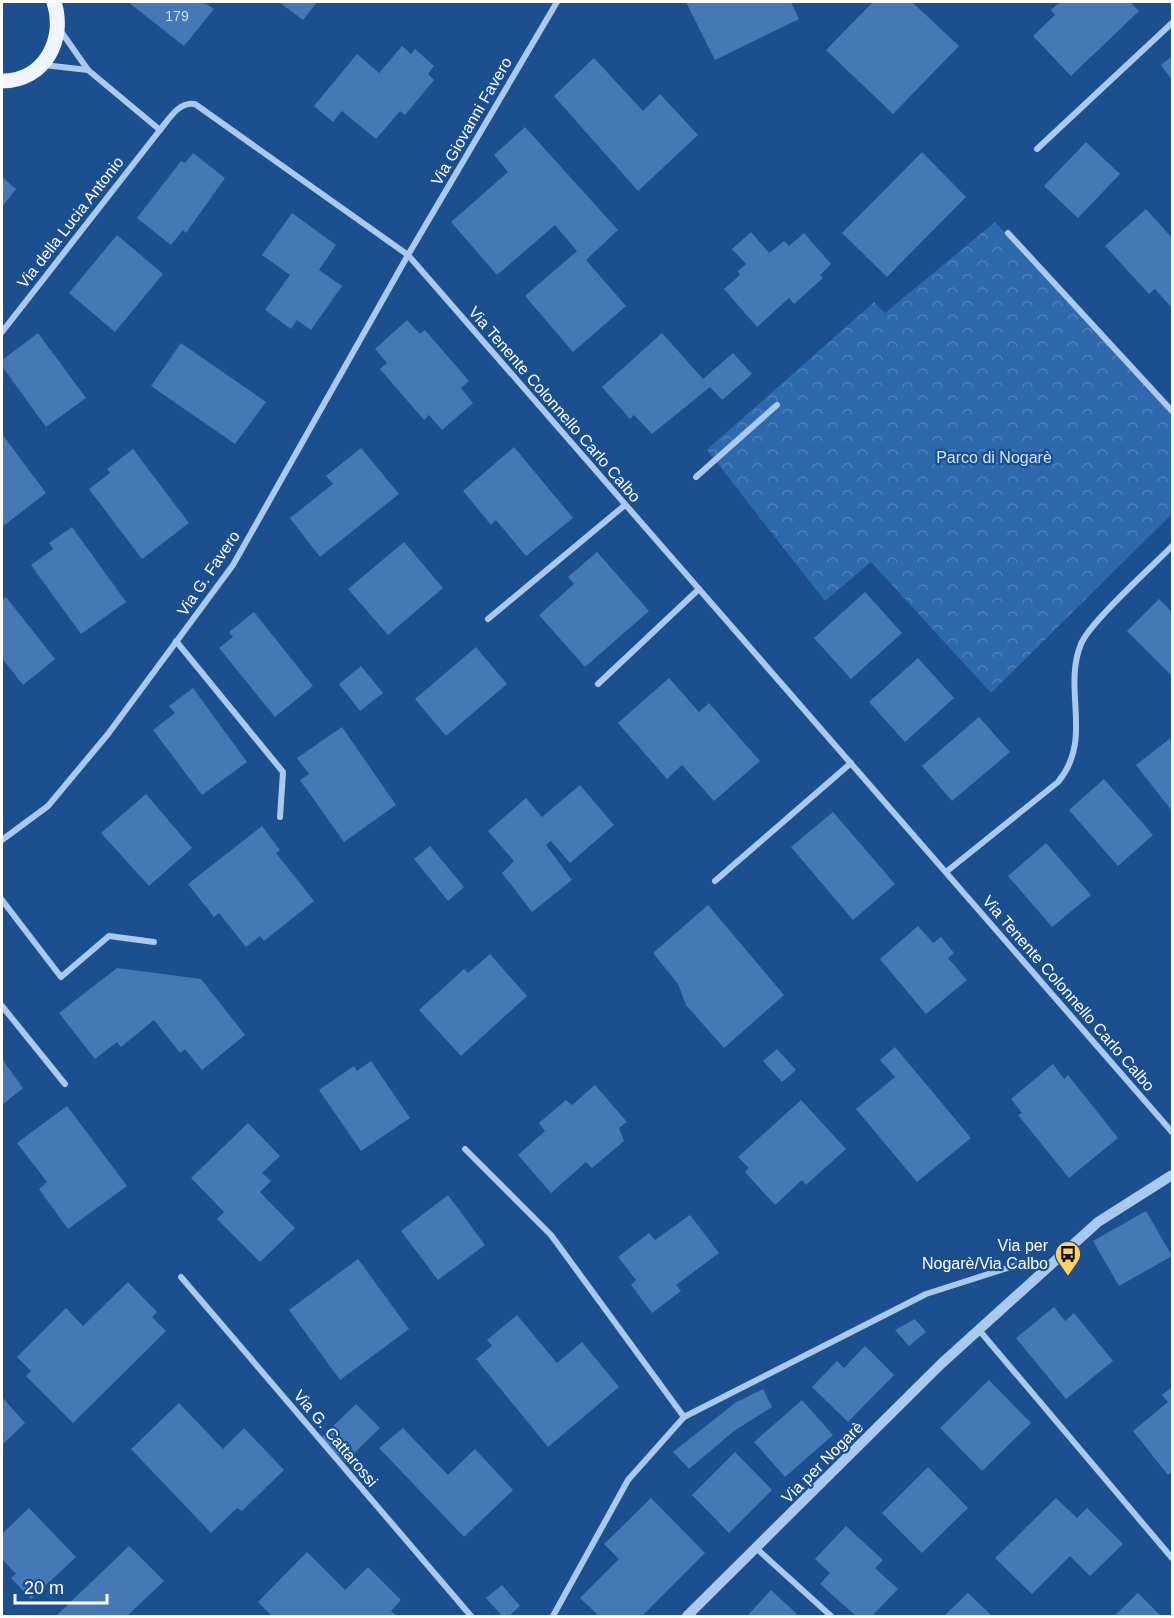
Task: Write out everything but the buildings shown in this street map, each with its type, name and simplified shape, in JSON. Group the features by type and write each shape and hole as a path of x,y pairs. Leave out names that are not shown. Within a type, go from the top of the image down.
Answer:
{"main road":[{"path":"2,81 27,76 42,65 53,50 58,28 54,2"}],"street":[{"name":"Via Giovanni Favero","path":"408,255 557,2"},
{"path":"1037,149 1173,24"},
{"path":"58,28 88,70 160,129"},
{"path":"42,65 88,70"},
{"name":"Via Tenente Colonnello Carlo Calbo","path":"160,129 181,106 188,103 195,104 408,255 1173,1132"},
{"name":"Via della Lucia Antonio","path":"2,332 160,129"},
{"path":"1008,233 1173,411"},
{"name":"Via G. Favero","path":"2,840 48,806 108,734 233,565 408,255"},
{"path":"696,477 777,405"},
{"path":"488,620 625,505"},
{"path":"946,872 1058,782 1069,769 1077,741 1076,669 1080,646 1085,635 1173,546"},
{"path":"598,684 699,588"},
{"path":"177,641 283,772 280,817"},
{"path":"715,881 851,763"},
{"path":"2,900 61,977 109,936 154,942"},
{"path":"2,1006 65,1084"},
{"path":"465,1149 551,1235 684,1417"},
{"name":"Via per Nogarè","path":"687,1617 940,1364 1098,1222 1173,1174"},
{"path":"553,1617 628,1480 684,1417 926,1294 1026,1262 1047,1268"},
{"name":"Via G. Cattarossi","path":"181,1277 471,1617"},
{"path":"979,1330 1173,1558"},
{"path":"756,1548 831,1617"}],"green space":[{"name":"Parco di Nogarè","path":"995,222 1172,409 1172,514 991,693 871,562 825,601 707,450 703,453 874,302 885,313"}],"place":[{"name":"Via per Nogarè/Via Calbo","path":"1068,1277"}]}
